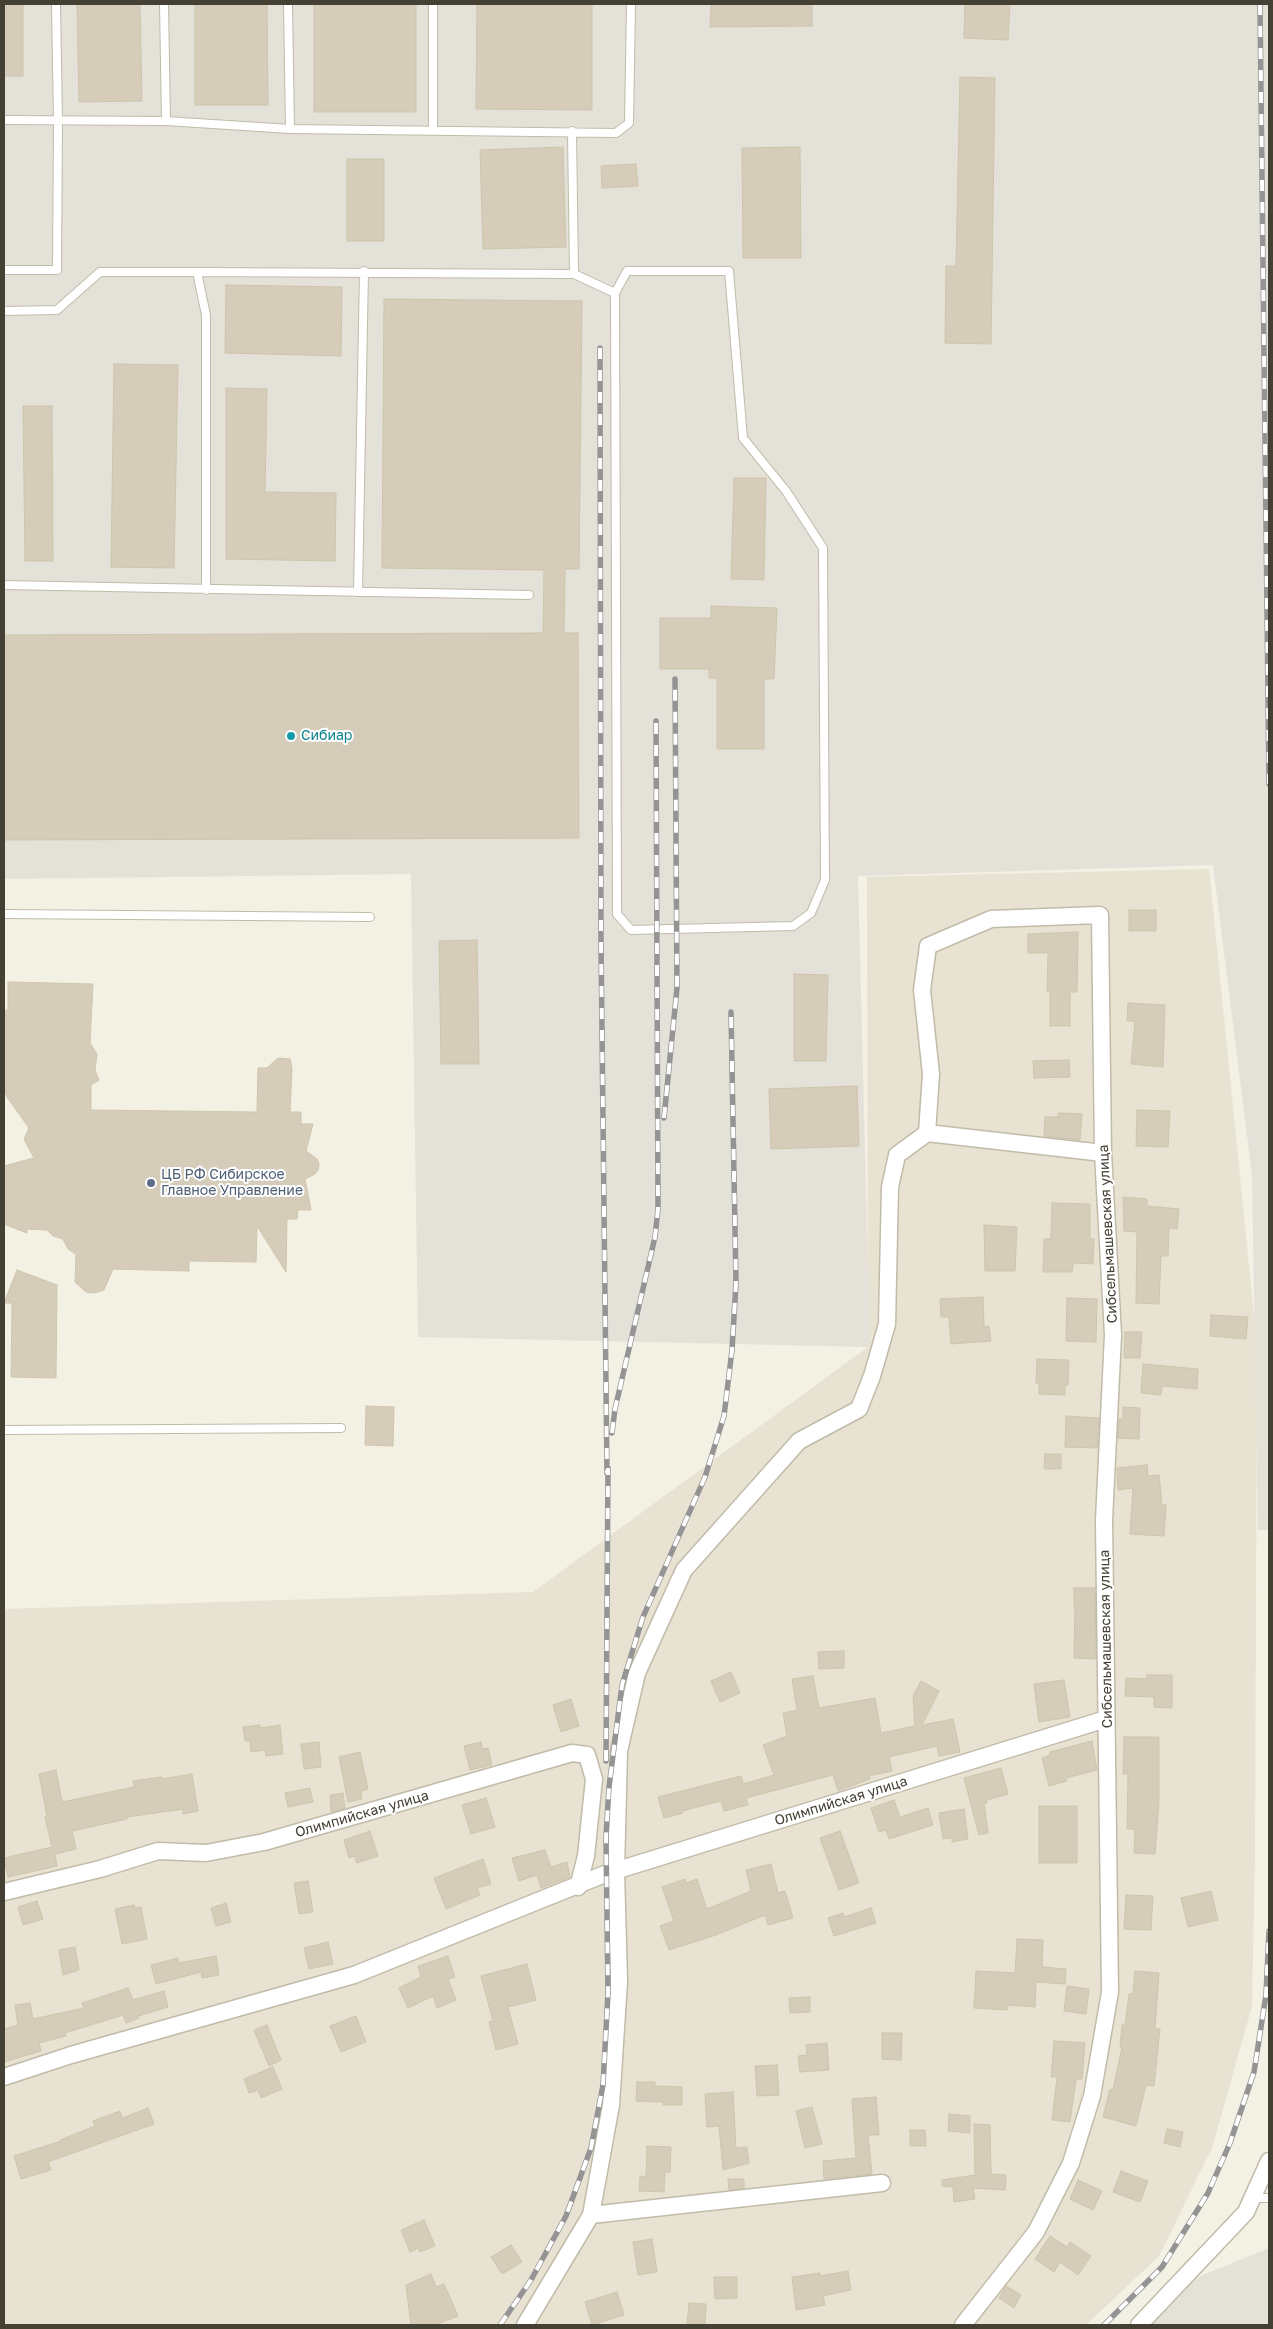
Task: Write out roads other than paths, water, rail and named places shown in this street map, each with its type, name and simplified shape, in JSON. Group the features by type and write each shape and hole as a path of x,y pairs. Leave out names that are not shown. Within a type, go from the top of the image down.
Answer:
{"street":[{"name":"Сибсельмашевская улица","path":"927,1133 931,1074 922,990 928,946 991,919 1100,915 1104,1153 1113,1335 1104,1520 1110,1992 1092,2096 1071,2163 1036,2232 963,2325"},
{"path":"525,2325 591,2215 611,2105 619,1982 616,1871 618,1751 637,1673 684,1570 799,1441 859,1409 872,1376 887,1324 890,1187 898,1155 927,1133 1104,1153"},
{"name":"Олимпийская улица","path":"4,2077 71,2055 354,1975 616,1871 1106,1720"},
{"name":"Олимпийская улица","path":"4,1892 100,1869 158,1851 206,1853 264,1842 572,1753 587,1755 594,1779 586,1856 578,1887"},
{"path":"1140,2325 1246,2212 1269,2161"},
{"path":"591,2215 882,2183"}],"lane":[{"path":"4,270 57,270 58,120 56,4"},
{"path":"164,4 166,122"},
{"path":"288,4 290,129"},
{"path":"433,4 433,129"},
{"path":"4,120 166,122 290,129 433,129 616,133 629,123 631,4"},
{"path":"572,131 574,274"},
{"path":"358,592 364,271"},
{"path":"4,311 57,310 100,272 364,271 574,274 615,292"},
{"path":"627,271 729,271 743,438 786,491 823,548 824,880 811,913 793,926 631,930 617,914 615,292 627,271"},
{"path":"197,272 206,315 206,590"},
{"path":"4,585 529,595"},
{"path":"4,914 370,918"},
{"path":"4,1430 341,1428"},
{"path":"1252,2198 1269,2198"}],"railway":[{"path":"1260,4 1269,784"},
{"path":"600,348 601,943 607,1473"},
{"path":"664,1118 677,988 675,679"},
{"path":"612,1433 615,1409 655,1237 658,1209 656,721"},
{"path":"500,2325 531,2280 566,2216 591,2148 603,2085 608,1993 606,1837 609,1787 622,1685 643,1617 705,1477 724,1416 732,1350 736,1283 731,1012"},
{"path":"606,1761 608,1468"},
{"path":"1104,2325 1162,2267 1208,2193 1230,2143 1254,2072 1266,1995 1269,1931"}],"place":[{"name":"Сибиар","path":"291,736"},
{"name":"ЦБ РФ Сибирское Главное Управление","path":"151,1183"}]}
